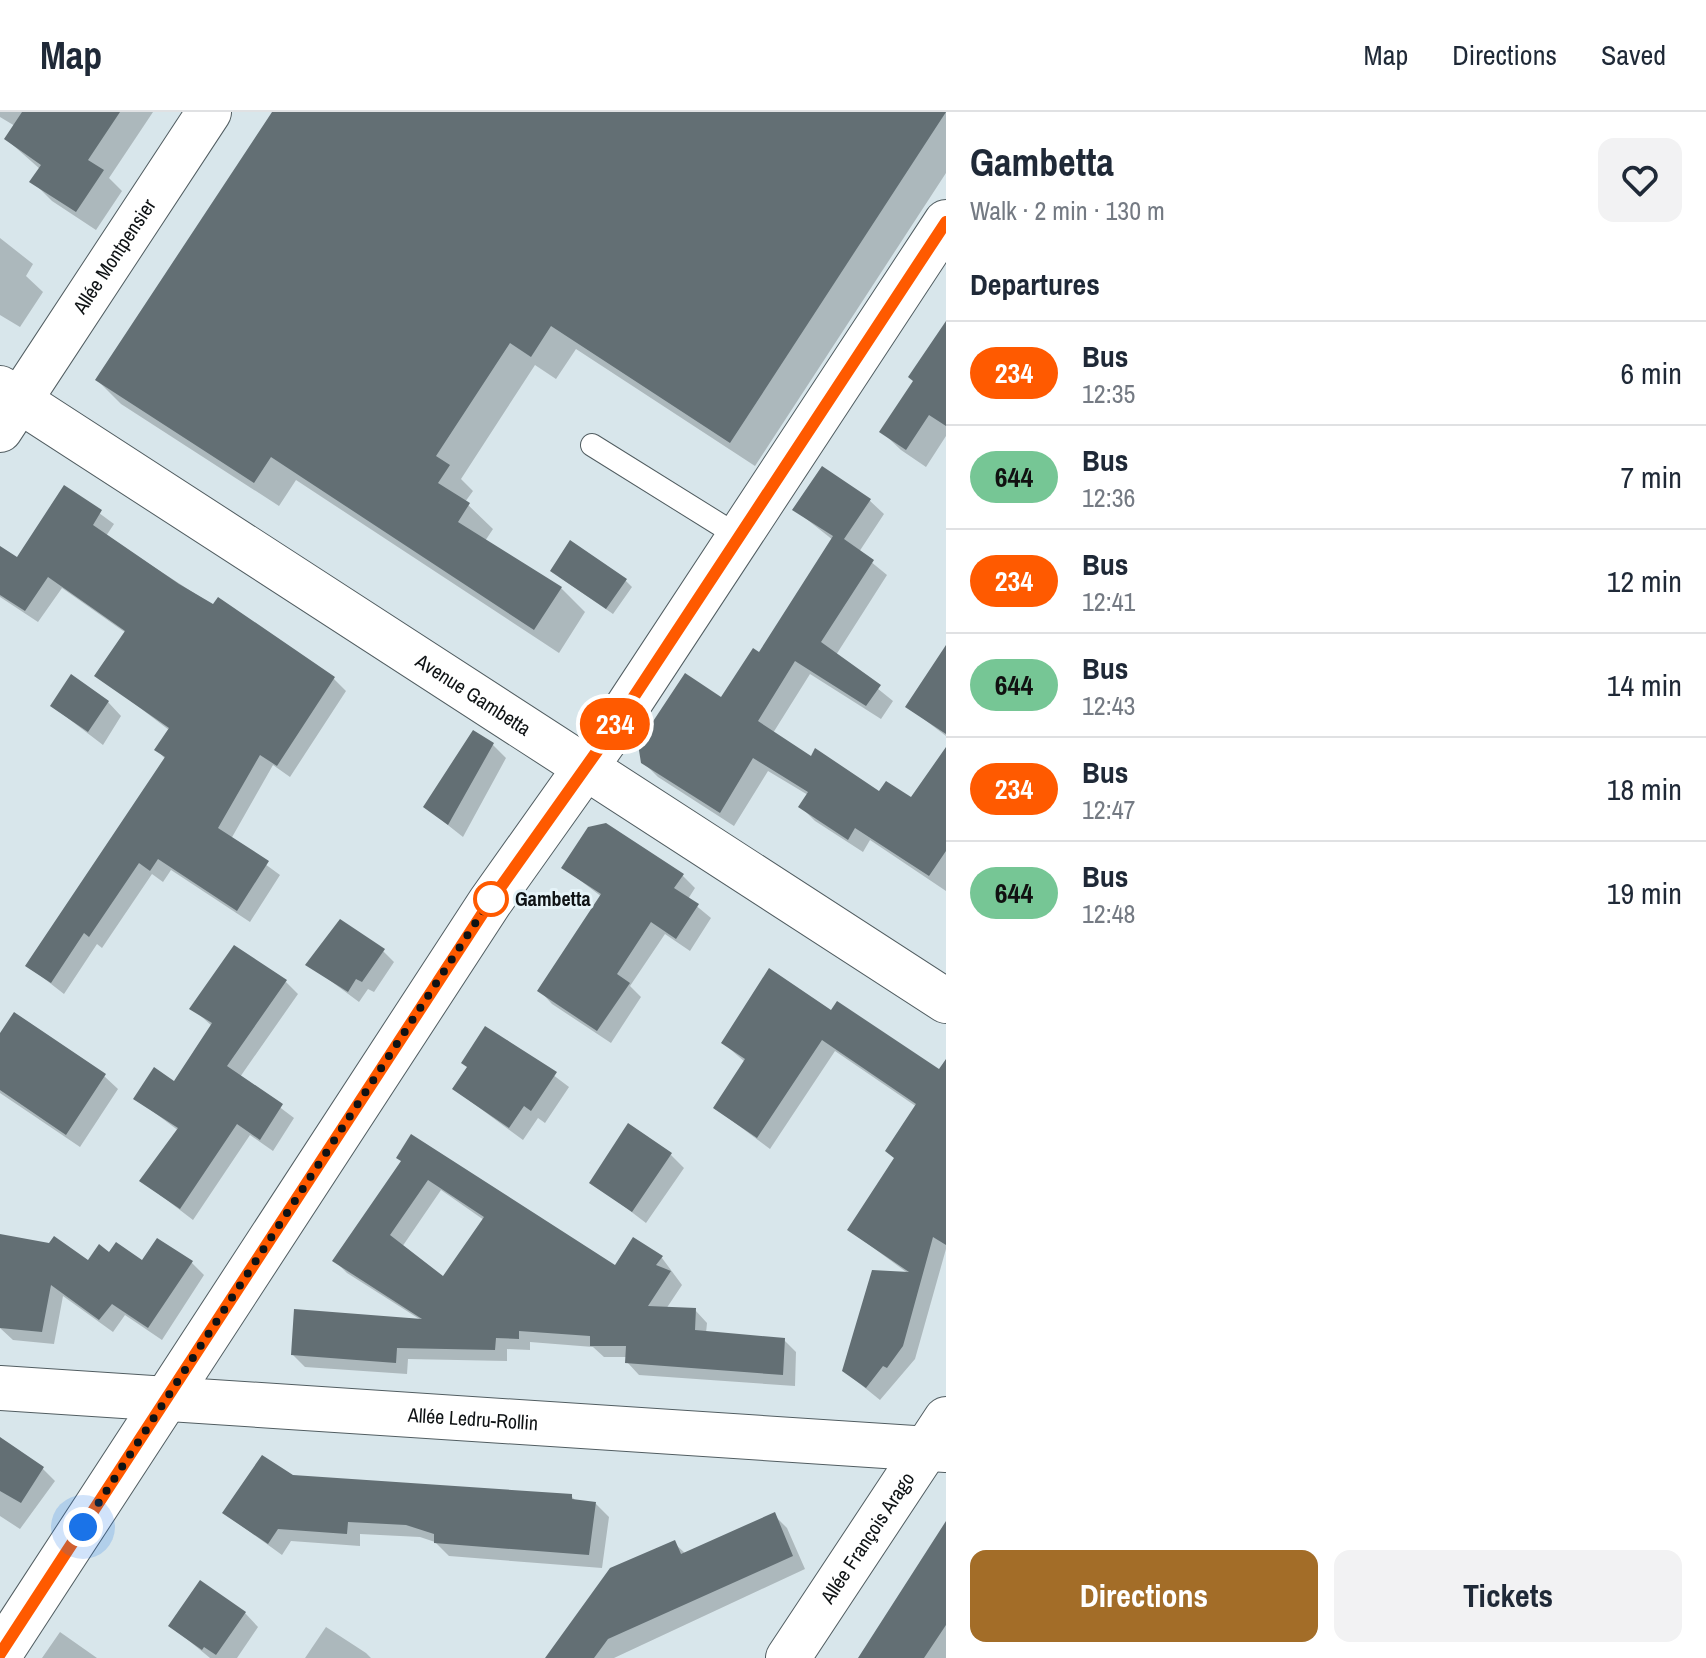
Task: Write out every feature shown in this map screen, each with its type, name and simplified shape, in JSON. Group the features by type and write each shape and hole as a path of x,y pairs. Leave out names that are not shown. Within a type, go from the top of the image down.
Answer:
{"street":[{"name":"Allée Montpensier","path":"6,406 209,112"},
{"path":"0,1654 490,902 587,766 946,222"},
{"name":"Avenue Gambetta","path":"6,406 587,766 946,1001"},
{"name":"Allée Ledru-Rollin","path":"0,1388 939,1440"},
{"name":"Allée François Arago","path":"788,1658 939,1440"}],"lane":[{"path":"592,445 738,536"}],"building":[{"path":"22,112 120,112 88,160 104,170 76,212 29,182 41,165 4,139"},
{"path":"272,112 946,112 730,443 551,326 531,357 510,343 436,456 450,465 438,483 470,503 458,522 562,587 534,630 271,457 254,483 95,380"},
{"path":"946,321 946,426 929,415 906,450 879,432 913,381 908,377"},
{"path":"822,466 871,499 844,539 874,560 821,642 881,685 866,706 795,661 758,721 811,756 815,748 879,791 886,781 911,797 946,747 946,851 929,876 855,828 848,840 798,807 808,792 753,758 720,813 641,763 638,744 685,673 721,697 753,648 759,652 833,536 792,510"},
{"path":"64,485 102,510 93,525 213,604 218,597 335,677 277,766 260,755 218,828 269,861 237,911 158,859 150,871 139,863 89,937 84,933 51,983 25,966 165,757 154,750 169,728 94,676 125,631 48,577 25,611 0,595 0,546 17,557"},
{"path":"570,540 627,579 606,609 550,571"},
{"path":"946,645 946,734 905,707"},
{"path":"71,674 109,701 88,732 50,706"},
{"path":"473,730 494,743 448,825 423,807"},
{"path":"606,823 684,874 674,888 699,904 676,939 651,922 617,974 630,983 597,1031 537,991 601,894 561,868 588,827"},
{"path":"340,919 385,949 362,982 356,979 348,992 305,965"},
{"path":"234,945 287,980 227,1066 283,1104 260,1140 237,1124 180,1209 139,1181 178,1128 133,1099 154,1067 174,1081 212,1023 189,1009"},
{"path":"769,968 831,1010 837,1001 939,1069 946,1059 946,1245 933,1237 903,1346 887,1368 883,1366 866,1388 842,1371 872,1270 909,1272 847,1230 894,1158 885,1151 916,1104 822,1040 757,1138 713,1108 745,1059 721,1043"},
{"path":"14,1012 106,1074 66,1135 0,1090 0,1033"},
{"path":"485,1026 557,1072 531,1111 524,1106 509,1128 452,1089 467,1067 461,1063"},
{"path":"628,1123 672,1153 632,1212 589,1183"},
{"path":"411,1134 615,1265 633,1237 663,1256 656,1265 671,1271 648,1306 696,1308 695,1330 785,1338 783,1375 625,1363 626,1346 590,1346 590,1336 519,1331 519,1339 496,1338 495,1350 397,1348 396,1363 291,1355 294,1309 422,1319 332,1261 401,1161 396,1158","holes":["428,1180 484,1217 443,1276 390,1235"]},
{"path":"0,1234 49,1243 54,1236 88,1260 99,1244 109,1252 116,1242 142,1260 157,1238 193,1261 148,1328 112,1304 99,1320 51,1285 42,1332 0,1328"},
{"path":"0,1437 44,1467 21,1503 0,1491"},
{"path":"262,1455 293,1475 572,1494 572,1499 596,1502 589,1555 434,1543 434,1534 406,1525 348,1522 347,1534 278,1529 268,1544 222,1513"},
{"path":"775,1512 793,1556 608,1639 594,1658 545,1658 610,1568 675,1540 681,1554"},
{"path":"946,1521 946,1625 924,1658 858,1658"},
{"path":"200,1580 246,1612 216,1655 204,1647 202,1650 168,1626"}],"bus line":[{"name":"234","path":"0,1654 490,902 610,733 946,222"}],"place":[{"name":"Gambetta","path":"491,899"}],"route":[{"path":"83,1527 491,899"}]}
